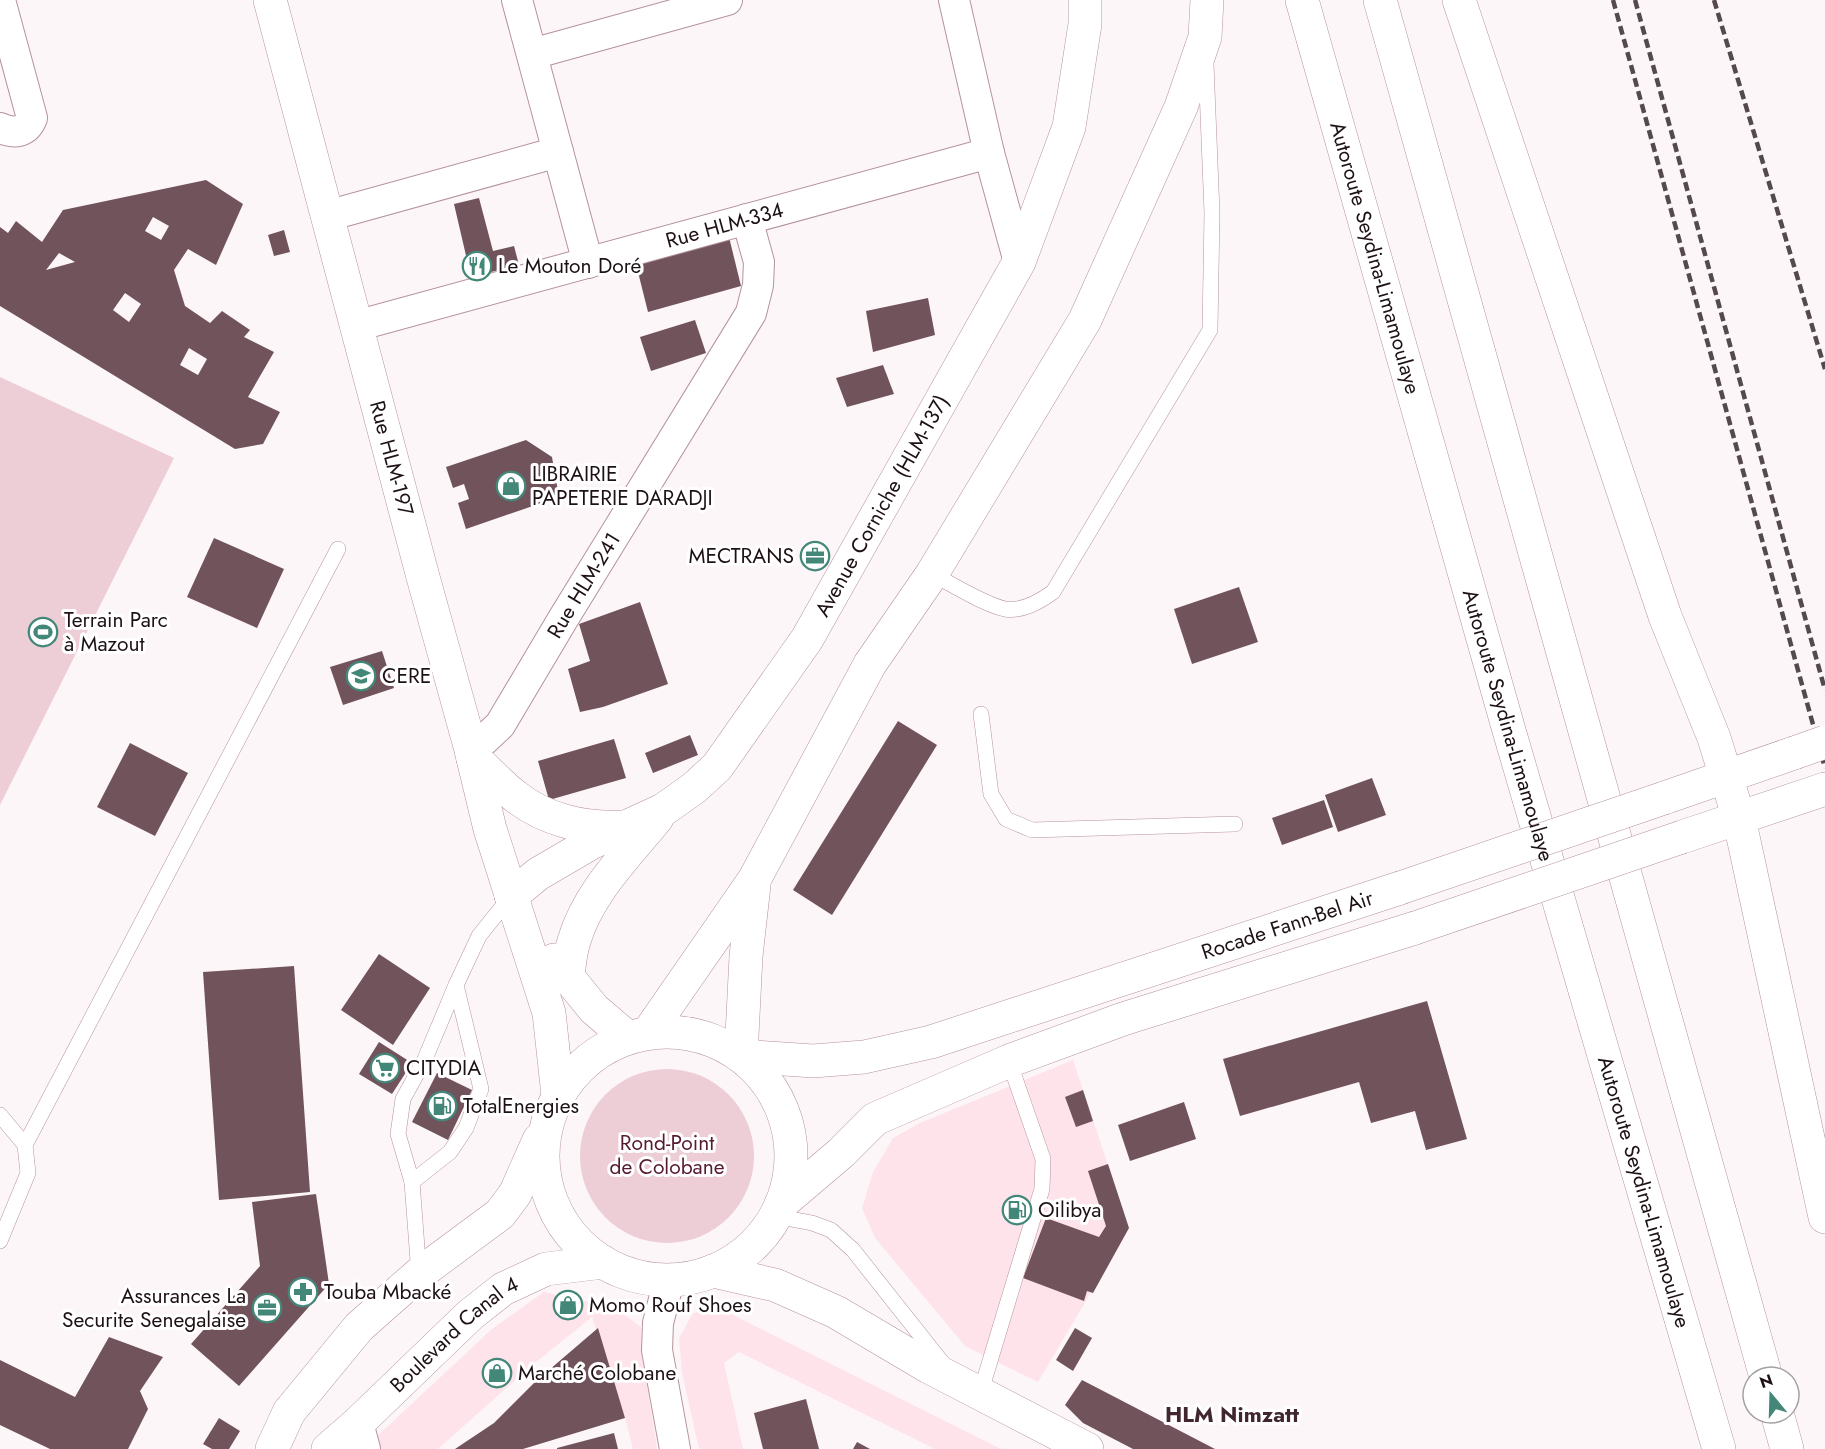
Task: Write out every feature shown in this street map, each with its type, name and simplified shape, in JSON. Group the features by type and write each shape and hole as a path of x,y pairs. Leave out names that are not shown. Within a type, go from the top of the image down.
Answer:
{"main road":[{"name":"Rue HLM-197","path":"270,0 472,752 490,829 549,1013 553,1107"},
{"name":"Avenue Corniche (HLM-137)","path":"514,905 538,874 591,843 663,810 694,788 717,767 807,639 1019,262 1069,127 1085,24 1085,0"},
{"path":"638,1035 754,880 870,664 932,574 1086,320 1181,107 1205,37 1207,0"},
{"name":"Autoroute Seydina-Limamoulaye","path":"1302,0 1508,727 1719,1449"},
{"path":"1380,0 1763,1365"},
{"path":"1459,0 1665,616 1714,738 1739,818 1825,1217"},
{"name":"Rocade Fann-Bel Air","path":"741,1056 813,1061 864,1057 931,1042 1401,888 1825,742"},
{"path":"472,752 514,796 539,812 596,828 626,827"},
{"name":"Rocade Fann-Bel Air","path":"778,1210 875,1119 1009,1061 1123,1019 1415,928 1813,793"},
{"path":"568,978 573,941 587,909 610,874 663,810"},
{"path":"741,1056 746,956 754,880"},
{"path":"514,905 594,1009 638,1035"},
{"path":"272,1449 289,1412 359,1327 419,1274 500,1214 515,1194 526,1173 553,1107 568,1080 602,1050 638,1035 689,1034 727,1047 759,1072 781,1106 788,1128 791,1152 790,1171 778,1210 758,1239 745,1252 713,1271 669,1280 621,1272 583,1248 570,1235 557,1216 549,1198 542,1155 553,1107"},
{"name":"Boulevard Canal 4","path":"328,1449 362,1436 470,1315 503,1289 546,1269 603,1262"},
{"path":"713,1271 775,1285 836,1312 969,1388 1088,1449"},
{"path":"1780,1425 1787,1449"}],"street":[{"path":"0,0 32,118 24,130 10,133 0,128"},
{"path":"517,0 588,263"},
{"path":"532,54 727,0"},
{"path":"954,0 989,153 1019,262"},
{"path":"327,216 558,152"},
{"name":"Rue HLM-334","path":"356,326 989,153"},
{"name":"Rue HLM-241","path":"472,752 500,725 751,313 758,285 759,262 747,219"},
{"path":"669,1280 658,1323 657,1350 675,1449"}],"lane":[{"path":"932,574 1006,609 1039,602 1053,592 1210,330 1212,213 1205,37"},
{"path":"25,1145 338,549"},
{"path":"981,714 991,794 1006,819 1032,830 1234,824"},
{"path":"419,1274 412,1182 398,1134 403,1099 425,1059 479,936 514,905"},
{"path":"412,1182 450,1152 466,1128 481,1089 456,985"},
{"path":"778,1210 831,1230 852,1250 969,1388 1042,1189 1043,1159 1009,1061"},
{"path":"0,1115 25,1145 28,1173 0,1241"}],"shaded area":[{"path":"1073,1060 1129,1228 1038,1382 965,1346 875,1238 862,1208 873,1172 893,1138 920,1123"},
{"path":"544,1292 614,1307 641,1327 641,1347 657,1449 633,1449 592,1317 530,1367 438,1449 378,1449 373,1440 492,1329"},
{"path":"720,1309 1001,1449 935,1449 739,1352 724,1363 743,1449 699,1449 682,1373 679,1338 693,1313"}],"green space":[{"name":"Terrain Parc à Mazout","path":"0,377 174,458 0,805"},
{"name":"Rond-Point de Colobane","path":"667,1069 700,1076 715,1084 728,1095 739,1108 747,1123 754,1156 747,1189 739,1204 728,1217 715,1228 700,1236 667,1243 634,1236 619,1228 606,1217 595,1204 587,1189 580,1156 587,1123 595,1108 606,1095 619,1084 634,1076"}],"building":[{"path":"206,180 243,204 216,265 188,249 174,270 185,306 210,323 222,311 250,330 244,337 274,352 248,397 280,412 263,444 235,449 0,306 0,227 8,233 16,221 42,242 63,210","holes":["153,217 169,226 161,240 145,231","59,253 75,262 46,270","125,293 141,304 129,322 113,310","189,348 207,359 198,375 180,365"]},
{"path":"479,198 493,251 514,246 519,265 471,277 454,204"},
{"path":"284,230 290,252 274,256 268,235"},
{"path":"729,237 741,286 648,312 634,256"},
{"path":"928,298 935,335 873,352 866,311"},
{"path":"695,320 706,353 651,371 640,337"},
{"path":"883,365 894,394 847,407 836,378"},
{"name":"LIBRAIRIE PAPETERIE DARADJI","path":"526,440 552,457 559,497 466,529 458,503 469,499 464,484 453,488 446,467"},
{"path":"214,538 284,569 257,628 187,597"},
{"path":"1239,587 1258,642 1192,664 1174,609"},
{"path":"640,602 668,684 603,707 580,712 568,669 590,661 579,624"},
{"path":"382,651 394,688 343,705 330,667"},
{"path":"898,721 937,745 832,915 793,890"},
{"path":"690,735 698,755 653,773 645,753"},
{"path":"614,739 626,778 549,800 538,761"},
{"path":"130,743 188,773 155,836 97,807"},
{"path":"1372,778 1386,815 1338,832 1325,795"},
{"path":"1324,800 1333,827 1282,845 1272,818"},
{"path":"379,954 430,988 393,1045 341,1010"},
{"path":"294,966 310,1192 219,1200 203,972"},
{"path":"1427,1001 1467,1139 1426,1150 1415,1111 1371,1123 1359,1082 1240,1116 1223,1059"},
{"name":"CITYDIA","path":"379,1042 412,1063 392,1094 359,1074"},
{"name":"TotalEnergies","path":"437,1073 472,1090 448,1140 412,1122"},
{"path":"1083,1090 1093,1121 1076,1127 1065,1097"},
{"path":"1184,1102 1196,1139 1130,1161 1118,1125"},
{"path":"1108,1164 1129,1228 1093,1293 1087,1291 1084,1301 1023,1278 1046,1218 1099,1237 1106,1226 1088,1171"},
{"path":"316,1194 329,1284 239,1386 191,1344 260,1266 252,1202"},
{"path":"598,1328 625,1418 523,1449 455,1449 494,1423 535,1382"},
{"path":"1075,1328 1092,1338 1073,1371 1056,1360"},
{"path":"109,1337 163,1357 140,1391 148,1409 128,1449 50,1449 0,1425 0,1360 75,1397"},
{"path":"1082,1380 1215,1449 1133,1449 1083,1423 1065,1405"},
{"path":"806,1399 819,1449 763,1449 754,1413"},
{"path":"219,1418 240,1431 229,1449 212,1449 203,1444"},
{"path":"614,1433 618,1449 557,1449 557,1448"},
{"path":"857,1442 870,1449 853,1449"}],"railway":[{"path":"1613,0 1825,768"},
{"path":"1635,0 1825,690"},
{"path":"1714,0 1825,369"}],"place":[{"name":"Le Mouton Doré","path":"477,266"},
{"name":"LIBRAIRIE PAPETERIE DARADJI","path":"511,486"},
{"name":"MECTRANS","path":"815,556"},
{"name":"Terrain Parc à Mazout","path":"43,632"},
{"name":"CERE","path":"361,676"},
{"name":"CITYDIA","path":"385,1068"},
{"name":"TotalEnergies","path":"442,1106"},
{"name":"Oilibya","path":"1017,1210"},
{"name":"Touba Mbacké","path":"303,1292"},
{"name":"Momo Rouf Shoes","path":"568,1305"},
{"name":"Assurances La Securite Senegalaise","path":"267,1308"},
{"name":"Marché Colobane","path":"497,1373"}],"district":[{"name":"HLM Nimzatt","path":"1232,1414"}]}
